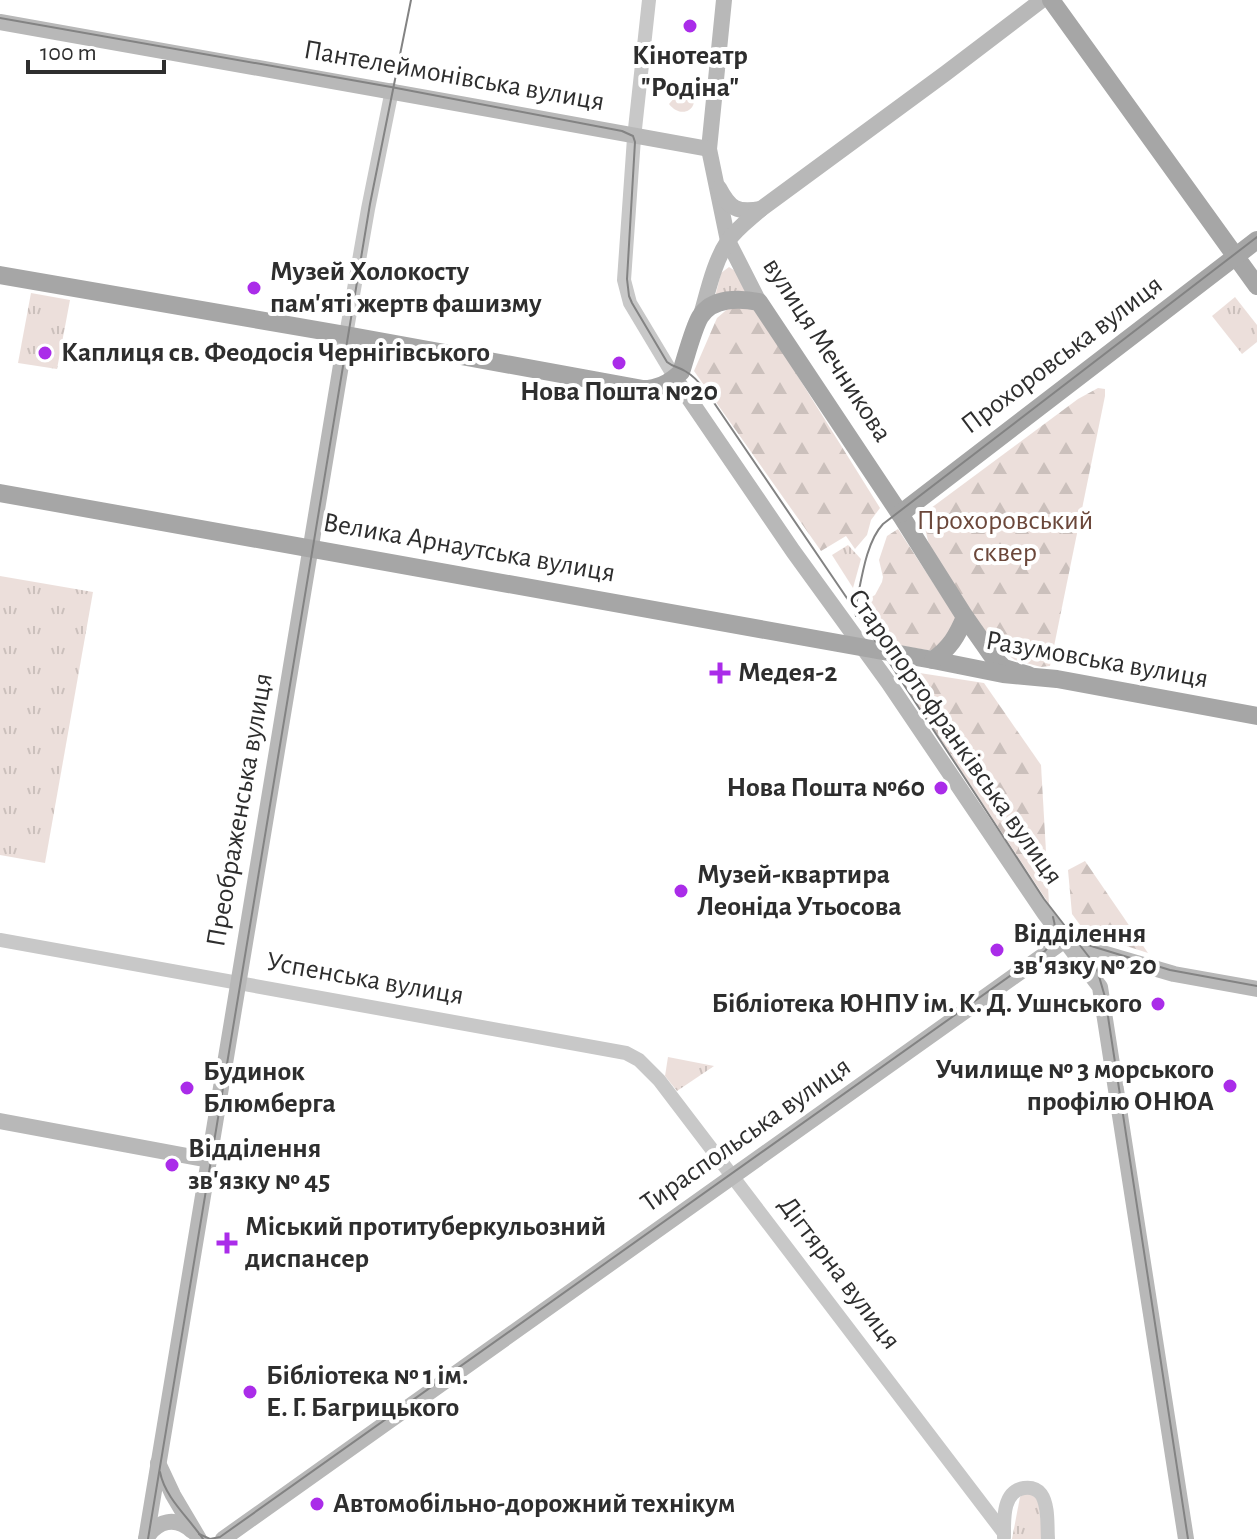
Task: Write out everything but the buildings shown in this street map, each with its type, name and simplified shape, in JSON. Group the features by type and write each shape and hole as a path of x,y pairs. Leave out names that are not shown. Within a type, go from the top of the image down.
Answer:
{"main road":[{"name":"вулиця Мечникова","path":"724,0 709,149 728,241 759,302 965,617 998,663 1004,668 1028,675"},
{"path":"0,275 643,389 658,388 681,372 728,241 761,209 1042,0"},
{"path":"1051,0 1257,286"},
{"name":"Пантелеймонівська вулиця","path":"0,22 709,149"},
{"path":"714,176 731,206 747,211 761,209"},
{"name":"Прохоровська вулиця","path":"900,514 1257,240"},
{"path":"701,315 722,301 737,298 759,302"},
{"name":"Преображенська вулиця","path":"146,1539 346,335"},
{"name":"Старопортофранківська вулиця","path":"675,378 1100,987 1186,1539"},
{"name":"Велика Арнаутська вулиця","path":"0,493 930,659"},
{"path":"930,659 946,651 965,617"},
{"name":"Разумовська вулиця","path":"930,659 1257,716"},
{"path":"1065,940 1174,974 1257,989"},
{"name":"Тираспольська вулиця","path":"223,1539 1065,940"},
{"path":"0,1121 209,1160"},
{"path":"158,1463 197,1537"},
{"path":"146,1539 154,1528 168,1522 183,1524 197,1537"}],"street":[{"name":"Старопортофранківська вулиця","path":"649,0 634,135 624,280 630,303 675,378"},
{"name":"Преображенська вулиця","path":"346,335 392,90"},
{"name":"Успенська вулиця","path":"0,940 626,1053"},
{"name":"Дігтярна вулиця","path":"626,1053 639,1060 659,1080 1004,1536"},
{"path":"982,1503 996,1504 1020,1488 1038,1491 1044,1500 1048,1539"},
{"path":"1004,1536 1009,1497"}],"green space":[{"path":"684,87 689,87 694,100 690,109 680,112 669,104"},
{"path":"729,267 737,272 747,292 715,297 721,273"},
{"path":"31,293 70,300 57,369 18,363"},
{"path":"1235,297 1257,325 1257,342 1242,354 1212,316"},
{"path":"730,307 756,309 880,508 871,520 867,535 855,549 846,536 821,551 694,371 717,318"},
{"name":"Прохоровський сквер","path":"1098,388 1105,389 1105,396 1050,666 1041,667 1015,660 999,649 977,622 929,545 925,528 927,511 1078,399"},
{"path":"898,529 956,618 953,630 933,651 884,643 866,618 868,599 875,595 882,582 879,560 887,536"},
{"path":"848,545 861,559 853,588 832,555"},
{"path":"0,576 93,592 45,863 0,855"},
{"path":"894,669 984,683 1041,765 1049,904"},
{"path":"1085,861 1148,953 1086,933 1072,914 1068,870"},
{"path":"668,1057 714,1066 677,1091 665,1076"},
{"path":"1026,1492 1038,1497 1043,1539 1012,1539 1020,1497"}],"tram line":[{"path":"148,1539 370,204 411,0"},
{"path":"0,18 391,87 622,131 633,136 627,279 632,303 667,362 691,375 706,391 855,610 1044,899 1096,966 1105,997 1188,1539"},
{"path":"856,616 868,553 883,524 1257,237"},
{"path":"199,1534 210,1539 220,1537 1045,951 1054,936 1053,917"},
{"path":"1078,942 1170,970 1257,986"},
{"path":"160,1472 172,1499 203,1539"}],"place":[{"name":"Кінотеатр \"Родіна\"","path":"690,26"},
{"name":"Музей Холокосту пам'яті жертв фашизму","path":"254,288"},
{"name":"Каплиця св. Феодосія Чернігівського","path":"45,353"},
{"name":"Нова Пошта №20","path":"619,363"},
{"name":"Медея-2","path":"720,673"},
{"name":"Нова Пошта №60","path":"941,788"},
{"name":"Музей-квартира Леоніда Утьосова","path":"681,891"},
{"name":"Відділення зв'язку № 20","path":"997,950"},
{"name":"Бібліотека ЮНПУ ім. К. Д. Ушнського","path":"1158,1004"},
{"name":"Училище № 3 морського профілю ОНЮА","path":"1230,1086"},
{"name":"Будинок Блюмберга","path":"187,1088"},
{"name":"Відділення зв'язку № 45","path":"172,1165"},
{"name":"Міський протитуберкульозний диспансер","path":"227,1243"},
{"name":"Бібліотека № 1 ім. Е. Г. Багрицького","path":"250,1392"},
{"name":"Автомобільно-дорожний технікум","path":"317,1504"}]}
